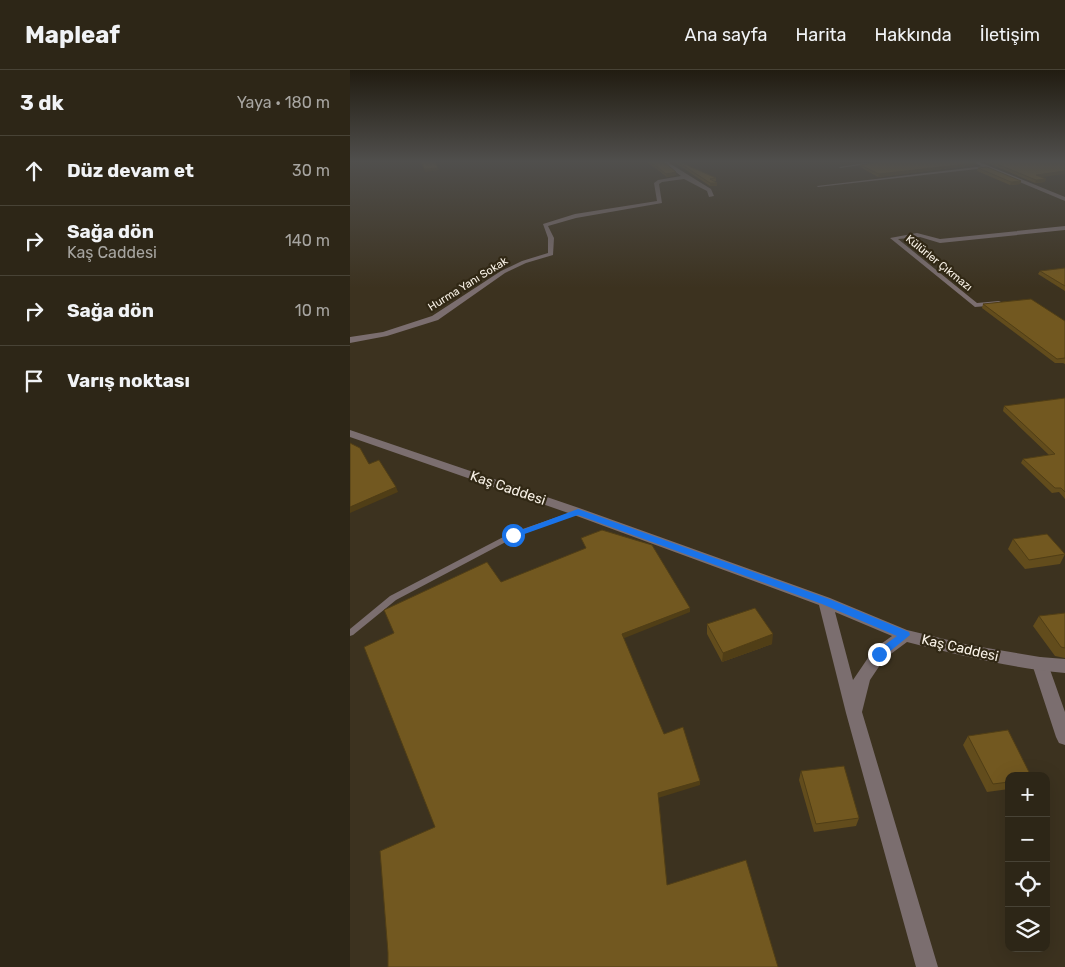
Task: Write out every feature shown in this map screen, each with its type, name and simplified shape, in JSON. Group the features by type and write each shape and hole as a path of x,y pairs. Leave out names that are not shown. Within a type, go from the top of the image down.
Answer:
{"street":[{"name":"Hurma Yanı Sokak","path":"350,340 391,332 435,318 450,310 477,288 503,272 524,262 551,254 551,238 545,224 574,216 649,204"},
{"name":"Külürler Çıkmazı","path":"1009,302 975,305 893,238 917,235 924,236 930,240 940,241 1065,228"},
{"name":"Kaş Caddesi","path":"350,433 578,512 825,602 905,635 969,651 1040,664 1065,666"},
{"path":"825,602 854,713 928,967"},
{"path":"854,713 862,678 879,654 905,635"},
{"path":"1040,664 1065,737"}],"lane":[{"path":"350,633 393,598 513,535 578,512"}],"building":[{"path":"1065,268 1065,286 1040,271"},
{"path":"1031,299 1065,321 1065,358 1057,359 983,304"},
{"path":"1065,398 1065,492 1061,488 1055,488 1023,459 1055,454 1004,406"},
{"path":"350,443 360,448 369,464 379,460 396,487 350,507"},
{"path":"602,530 652,545 690,608 622,634 664,734 683,727 700,781 658,793 667,885 746,860 778,967 388,967 380,851 435,827 364,647 394,633 384,610 487,562 501,582 586,548 581,538"},
{"path":"1047,534 1065,554 1029,560 1013,539"},
{"path":"755,608 773,634 723,653 707,624"},
{"path":"1065,613 1065,648 1061,647 1039,616"},
{"path":"1008,730 1029,772 1005,772 1005,782 993,784 968,736"},
{"path":"844,766 859,818 816,824 801,771"}],"route":[{"path":"513,535 578,512 825,602 905,635 879,654"}]}
